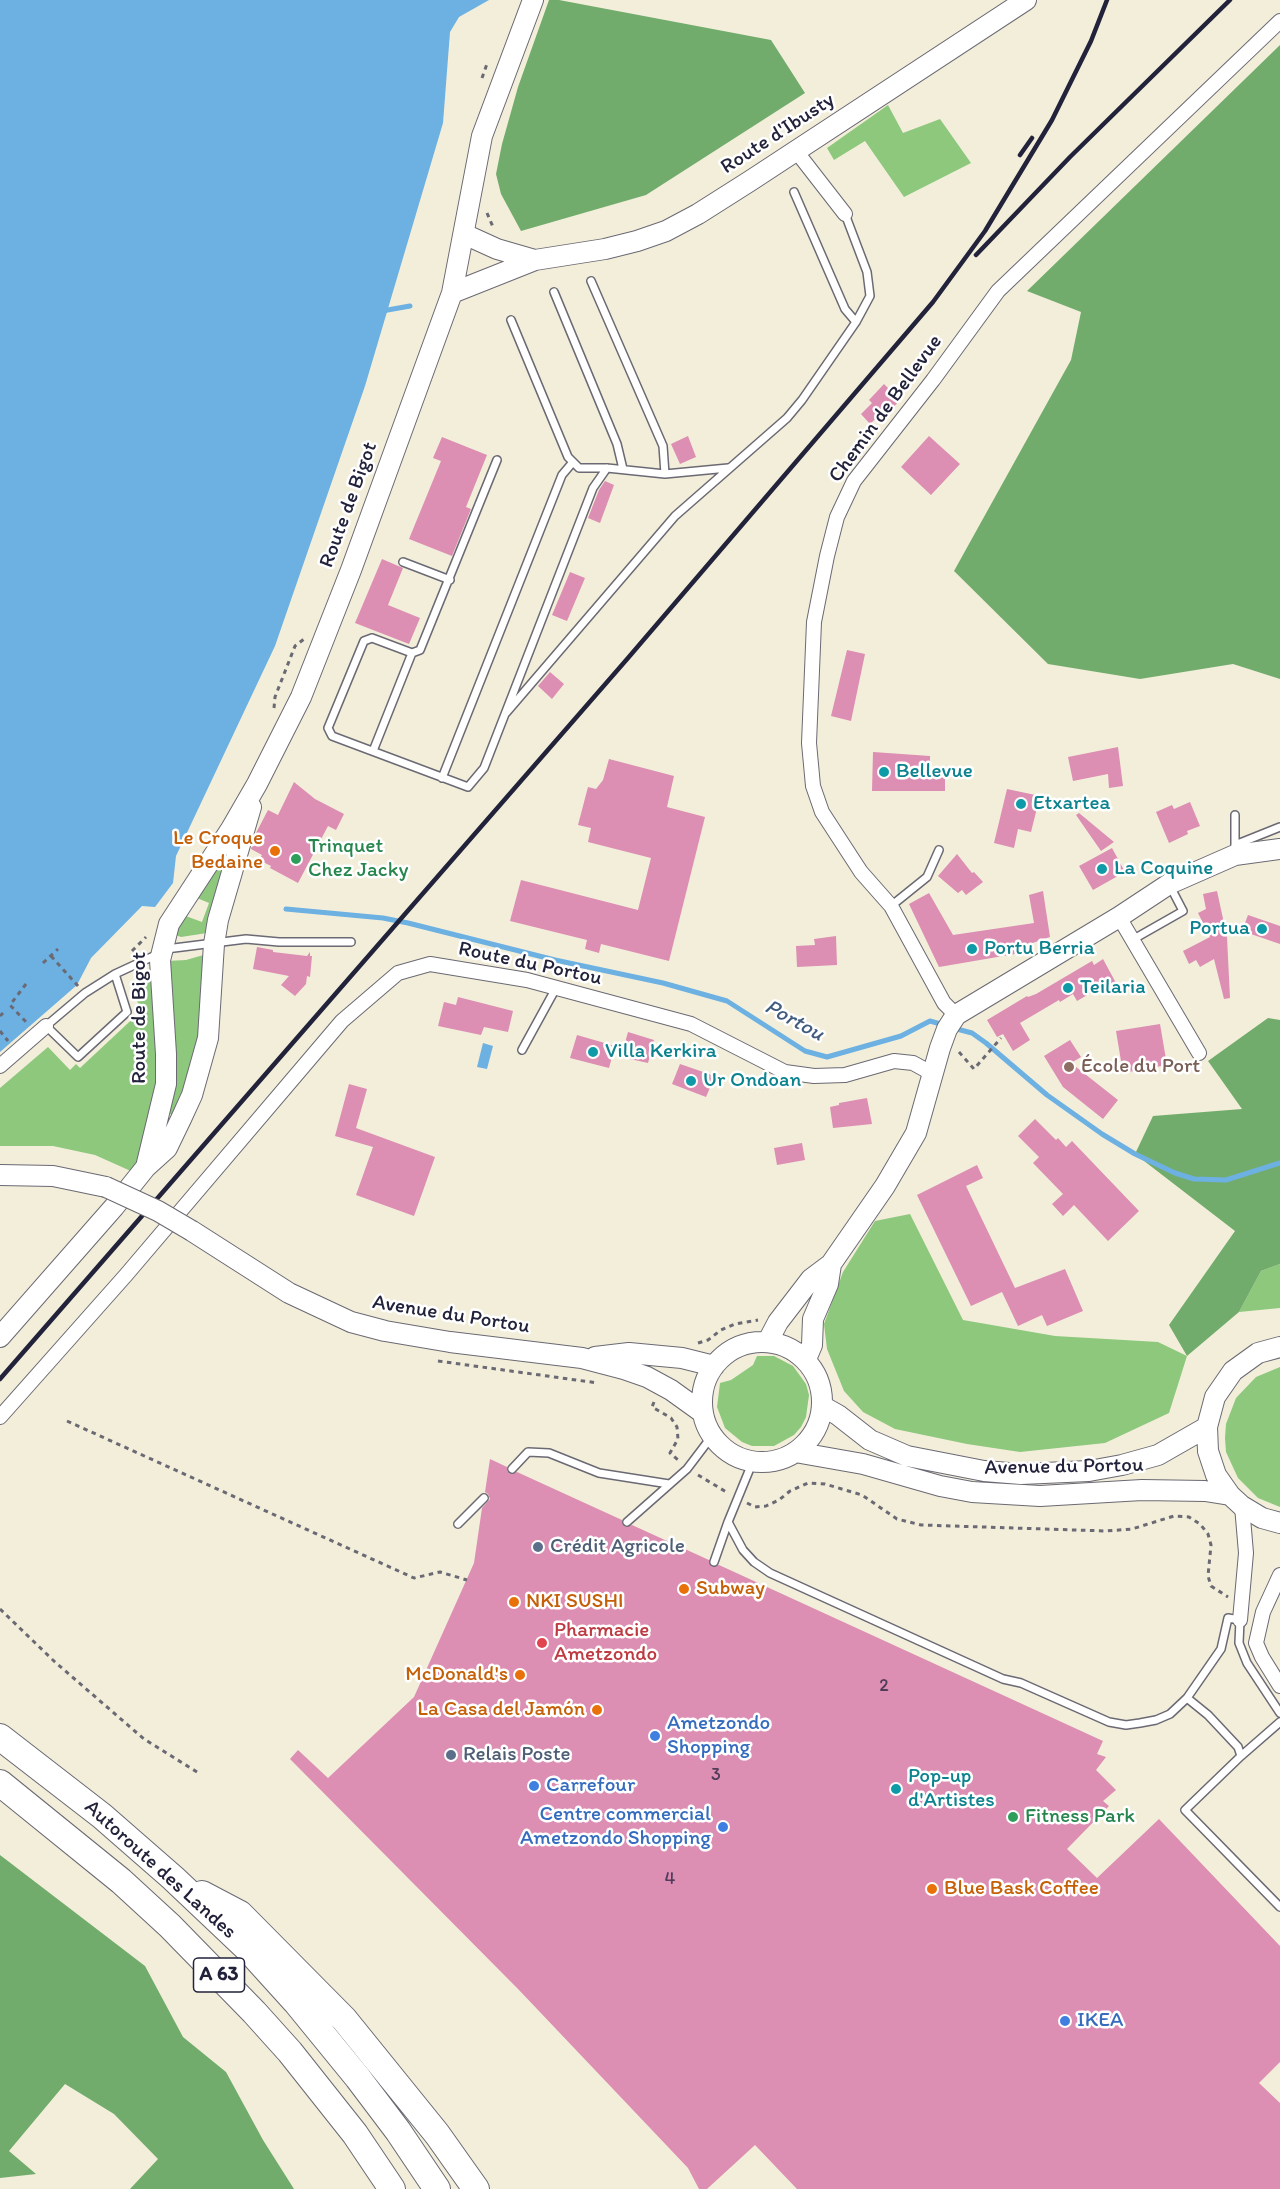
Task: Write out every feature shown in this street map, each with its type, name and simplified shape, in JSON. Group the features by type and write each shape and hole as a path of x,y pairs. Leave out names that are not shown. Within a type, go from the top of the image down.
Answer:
{"highway":[{"name":"Autoroute des Landes","path":"0,1737 102,1816 173,1878 248,1949 296,2002 365,2086 437,2189"},
{"name":"Autoroute des Landes","path":"0,1783 121,1881 170,1926 255,2012 290,2052 347,2125 392,2189"},
{"path":"173,1878 240,1914 344,2019 437,2134 476,2189"}],"main road":[{"name":"Route de Bigot","path":"146,1167 166,1084 160,981 162,950 169,924 257,784 301,697 355,560 452,293 482,136 533,0"},
{"name":"Route d'Ibusty","path":"452,293 535,261 605,249 666,231 698,214 1026,0"},
{"path":"464,234 497,249 535,261"},
{"name":"Route de Bigot","path":"0,1337 146,1167 167,1148 192,1095 202,1063 210,1018 214,944 223,900 257,784"},
{"path":"768,1341 778,1322 812,1279 831,1264 885,1186 916,1133 933,1074 950,1043 956,1015 1119,917 1169,884 1235,850 1280,849"},
{"name":"Avenue du Portou","path":"0,1175 53,1176 106,1187 139,1201 192,1231 289,1293 351,1322 385,1331 450,1342 582,1358 647,1377 682,1396 703,1413"},
{"path":"806,1359 812,1345 813,1319 828,1284 831,1264"},
{"path":"768,1341 782,1344 806,1359 816,1373 821,1389 822,1406 820,1420 806,1443 795,1452 775,1460 753,1461 737,1457 723,1448 712,1436 703,1413 702,1397 706,1380 724,1354 738,1346 768,1341"},
{"path":"1280,1347 1258,1353 1233,1371 1215,1397 1207,1427 1208,1451 1216,1475 1236,1501 1262,1518 1280,1523"},
{"name":"Avenue du Portou","path":"582,1358 629,1353 682,1358 714,1366"},
{"name":"Avenue du Portou","path":"822,1406 838,1415 870,1440 908,1456 984,1471 1021,1474 1089,1472 1122,1465 1158,1455 1207,1427"},
{"name":"Avenue du Portou","path":"795,1452 863,1464 940,1486 972,1492 1040,1496 1142,1490 1205,1491 1236,1501"}],"street":[{"name":"Chemin de Bellevue","path":"956,1015 945,1003 891,906 861,872 822,812 813,786 809,743 814,622 837,517 854,481 933,380 998,291 1280,21"},
{"path":"796,151 845,214"},
{"path":"1119,917 1199,1053"},
{"name":"Route du Portou","path":"0,1417 126,1275 342,1021 398,973 430,964 527,980 691,1024 785,1072 814,1076 845,1075 894,1061 913,1063 933,1074"},
{"path":"0,1066 46,1026"},
{"path":"1236,1501 1246,1553 1240,1620"},
{"path":"1280,1575 1263,1612 1256,1643 1280,1686"}],"lane":[{"path":"794,192 845,309 856,322"},
{"path":"502,717 675,516 787,418 856,322 870,296 867,272 845,214"},
{"path":"591,281 663,446 665,474"},
{"path":"554,292 617,444 623,470"},
{"path":"511,320 568,457 579,468 607,468 665,474 728,468"},
{"path":"497,460 420,650 412,653 372,638 364,640 328,728 332,736 468,787 484,768 593,488 607,468"},
{"path":"442,778 562,475 573,462"},
{"path":"403,562 450,580"},
{"path":"373,751 412,653"},
{"path":"1235,815 1235,850 1280,826"},
{"path":"891,906 927,877 939,850"},
{"path":"1132,940 1183,911 1169,884"},
{"path":"115,974 127,1012 78,1057 46,1026 85,993 115,974 155,956 162,950 246,939 279,942 351,942"},
{"path":"522,1050 556,988"},
{"path":"627,1522 687,1469 712,1436"},
{"path":"512,1470 528,1452 549,1453 599,1473 669,1484"},
{"path":"714,1562 753,1461"},
{"path":"458,1524 484,1498"},
{"path":"728,1522 743,1550 754,1562 770,1573 1003,1679 1021,1683 1108,1722 1126,1725 1156,1720 1170,1714 1187,1698 1221,1649 1228,1618 1240,1620 1239,1643 1247,1663 1280,1713"},
{"path":"1187,1698 1208,1715 1238,1747 1240,1756"},
{"path":"1280,1722 1240,1756 1185,1810 1280,1907"}],"path":[{"path":"482,78 490,58"},
{"path":"274,712 274,697 295,646 311,633"},
{"path":"43,963 58,949"},
{"path":"51,956 77,985"},
{"path":"26,984 10,1005 30,1027"},
{"path":"0,1031 10,1043"},
{"path":"950,1043 974,1069 1000,1040"},
{"path":"694,1344 708,1340 721,1330 735,1324 757,1320"},
{"path":"655,1399 652,1407 670,1418 677,1427 678,1439 669,1453 687,1469 755,1507 766,1506 808,1483 825,1484 862,1495 897,1520 921,1525 1106,1531 1132,1529 1174,1516 1189,1518 1200,1524 1208,1534 1210,1545 1208,1576"},
{"path":"67,1421 414,1578 440,1572 467,1580"},
{"path":"0,1609 55,1662 144,1739 197,1772"}],"green space":[{"path":"549,0 771,40 805,93 646,195 521,231 501,194 496,174 518,87"},
{"path":"1280,45 1280,679 1233,664 1140,679 1048,664 954,571 1071,360 1081,312 1027,291"},
{"path":"888,105 903,133 940,119 971,163 904,197 865,141 834,160 827,148"},
{"path":"228,849 232,850 207,933 181,937 173,934 183,915 202,922 209,903 197,898"},
{"path":"207,954 203,1031 177,1116 166,1113 167,961 186,960"},
{"path":"148,981 154,988 157,1085 144,1151 133,1172 95,1155 53,1146 0,1146 0,1088 48,1047 70,1070 76,1064 80,1068 142,1010 132,992"},
{"path":"1268,1018 1280,1020 1280,1264 1261,1271 1239,1312 1187,1356 1169,1325 1235,1231 1135,1154 1153,1116 1242,1109 1208,1061"},
{"path":"910,1214 963,1320 1055,1336 1158,1342 1187,1356 1169,1413 1105,1443 1020,1452 895,1429 863,1412 844,1391 827,1349 824,1324 843,1272 875,1221"},
{"path":"1280,1264 1280,1308 1239,1312 1261,1271"},
{"path":"757,1356 774,1356 793,1366 806,1384 809,1395 806,1417 801,1427 794,1435 774,1446 752,1446 742,1442 725,1428 717,1407 720,1383 731,1380 753,1365"},
{"path":"1280,1367 1280,1507 1258,1498 1238,1478 1226,1452 1225,1438 1226,1424 1236,1398 1256,1377"},
{"path":"0,1855 145,1966 183,2037 226,2072 263,2140 294,2189 130,2189 158,2159 114,2114 65,2084 9,2151 36,2174 0,2178"}],"water":[{"path":"0,0 489,0 459,17 450,32 443,123 365,386 275,646 176,856 173,883 155,907 142,906 91,958 77,985 0,1052"},
{"path":"483,1043 493,1046 487,1069 477,1067"}],"building":[{"path":"884,384 900,400 889,412 886,409 870,424 861,414 872,403 869,400"},
{"path":"688,436 696,457 680,464 671,444"},
{"path":"929,436 960,464 931,495 901,467"},
{"path":"442,437 487,455 466,507 471,509 452,556 409,539 441,461 433,458"},
{"path":"605,481 614,485 600,523 588,518"},
{"path":"382,559 403,568 388,605 420,618 409,644 355,623"},
{"path":"570,572 585,578 567,621 552,615"},
{"path":"847,650 865,654 851,721 831,716"},
{"path":"550,672 564,684 552,699 538,686"},
{"path":"1118,747 1123,786 1109,788 1108,774 1073,781 1068,757"},
{"name":"Bellevue","path":"873,752 930,756 930,774 934,774 934,777 945,777 945,791 872,791"},
{"path":"609,759 674,776 667,807 705,817 669,961 601,944 599,953 585,949 587,940 510,921 521,880 638,910 651,858 588,842 591,828 578,825 588,787 596,789 603,780"},
{"path":"294,782 315,799 344,814 336,830 328,826 298,883 270,868 271,866 259,860 262,855 251,849 256,833 268,810 278,815"},
{"path":"1007,789 1040,796 1031,832 1018,829 1014,848 994,843"},
{"path":"1190,802 1200,826 1187,831 1188,834 1169,843 1156,812 1172,805 1174,809"},
{"path":"1079,813 1114,842 1101,851 1076,815"},
{"name":"La Coquine","path":"1112,848 1125,872 1093,890 1079,866"},
{"path":"957,854 972,873 974,872 983,882 966,895 962,890 958,893 938,876"},
{"path":"1043,891 1050,937 1015,949 1015,954 939,967 909,904 929,893 953,935 1034,923 1029,895"},
{"path":"1217,891 1227,937 1230,998 1224,999 1214,959 1200,967 1196,960 1189,964 1183,951 1210,937 1198,913 1206,909 1203,894"},
{"name":"Portua","path":"1248,915 1280,926 1280,944 1242,931"},
{"path":"836,936 837,965 797,967 796,946 815,945 814,939"},
{"path":"257,947 273,950 273,952 307,956 310,952 312,956 310,977 307,976 306,984 295,996 281,985 289,976 253,969"},
{"path":"1103,959 1116,983 1098,993 1096,990 1077,1001 1073,994 1020,1023 1030,1040 1013,1051 1003,1034 997,1037 987,1020 1092,961 1094,965"},
{"path":"458,997 513,1011 508,1032 484,1027 481,1035 438,1026 444,1002 456,1005"},
{"path":"1160,1024 1167,1065 1123,1073 1116,1031"},
{"path":"628,1032 654,1040 648,1063 621,1057"},
{"name":"Villa Kerkira","path":"577,1035 615,1046 609,1068 570,1058"},
{"path":"1070,1040 1081,1057 1071,1063 1118,1100 1103,1119 1063,1087 1044,1056"},
{"name":"Ur Ondoan","path":"680,1064 715,1076 706,1097 672,1084"},
{"path":"349,1084 367,1089 356,1128 435,1157 414,1216 356,1195 373,1147 335,1136"},
{"path":"867,1098 872,1124 833,1128 830,1107"},
{"path":"1035,1119 1066,1147 1072,1141 1139,1211 1108,1241 1074,1205 1063,1216 1052,1204 1063,1194 1033,1163 1039,1157 1018,1136"},
{"path":"802,1143 805,1160 777,1165 774,1148"},
{"path":"977,1165 983,1178 966,1186 1015,1288 1065,1269 1083,1311 1047,1326 1042,1315 1018,1326 1002,1292 971,1306 917,1195"},
{"name":"Centre commercial Ametzondo Shopping","path":"490,1459 507,1467 510,1474 517,1472 622,1520 625,1527 632,1525 709,1560 712,1567 719,1565 1103,1741 1097,1754 1106,1757 1096,1770 1116,1790 1103,1801 1109,1806 1067,1849 1097,1878 1159,1819 1280,1946 1280,2062 1259,2083 1280,2103 1280,2189 797,2189 755,2145 707,2189 699,2189 688,2168 519,1990 290,1759 298,1750 328,1778 414,1697 474,1563 482,1508 490,1499 485,1492"}],"waterway":[{"path":"382,311 410,306"},
{"name":"Portou","path":"286,909 383,918 555,960 663,983 727,1001 805,1051 827,1057 901,1036 930,1021 944,1025"},
{"name":"Portou","path":"953,1028 972,1033 1047,1095 1102,1134 1135,1154 1175,1173 1194,1179 1226,1180 1280,1163"}],"railway":[{"path":"0,1379 628,658 933,302 985,231 1052,120 1091,41 1107,0"},
{"path":"976,255 1070,157 1230,0"},
{"path":"1020,155 1032,138"}],"place":[{"name":"Bellevue","path":"884,772"},
{"name":"Etxartea","path":"1021,804"},
{"name":"Le Croque Bedaine","path":"275,851"},
{"name":"Trinquet Chez Jacky","path":"296,859"},
{"name":"La Coquine","path":"1102,869"},
{"name":"Portua","path":"1262,929"},
{"name":"Portu Berria","path":"972,949"},
{"name":"Teilaria","path":"1068,988"},
{"name":"Villa Kerkira","path":"593,1052"},
{"name":"École du Port","path":"1069,1067"},
{"name":"Ur Ondoan","path":"691,1081"},
{"name":"Crédit Agricole","path":"538,1547"},
{"name":"Subway","path":"684,1589"},
{"name":"NKI SUSHI","path":"514,1602"},
{"name":"Pharmacie Ametzondo","path":"542,1643"},
{"name":"McDonald's","path":"520,1675"},
{"name":"La Casa del Jamón","path":"597,1710"},
{"name":"Ametzondo Shopping","path":"655,1736"},
{"name":"Relais Poste","path":"451,1755"},
{"name":"Carrefour","path":"534,1786"},
{"name":"Pop-up d'Artistes","path":"896,1789"},
{"name":"Fitness Park","path":"1013,1817"},
{"name":"Centre commercial Ametzondo Shopping","path":"723,1827"},
{"name":"Blue Bask Coffee","path":"932,1889"},
{"name":"IKEA","path":"1065,2021"}]}
